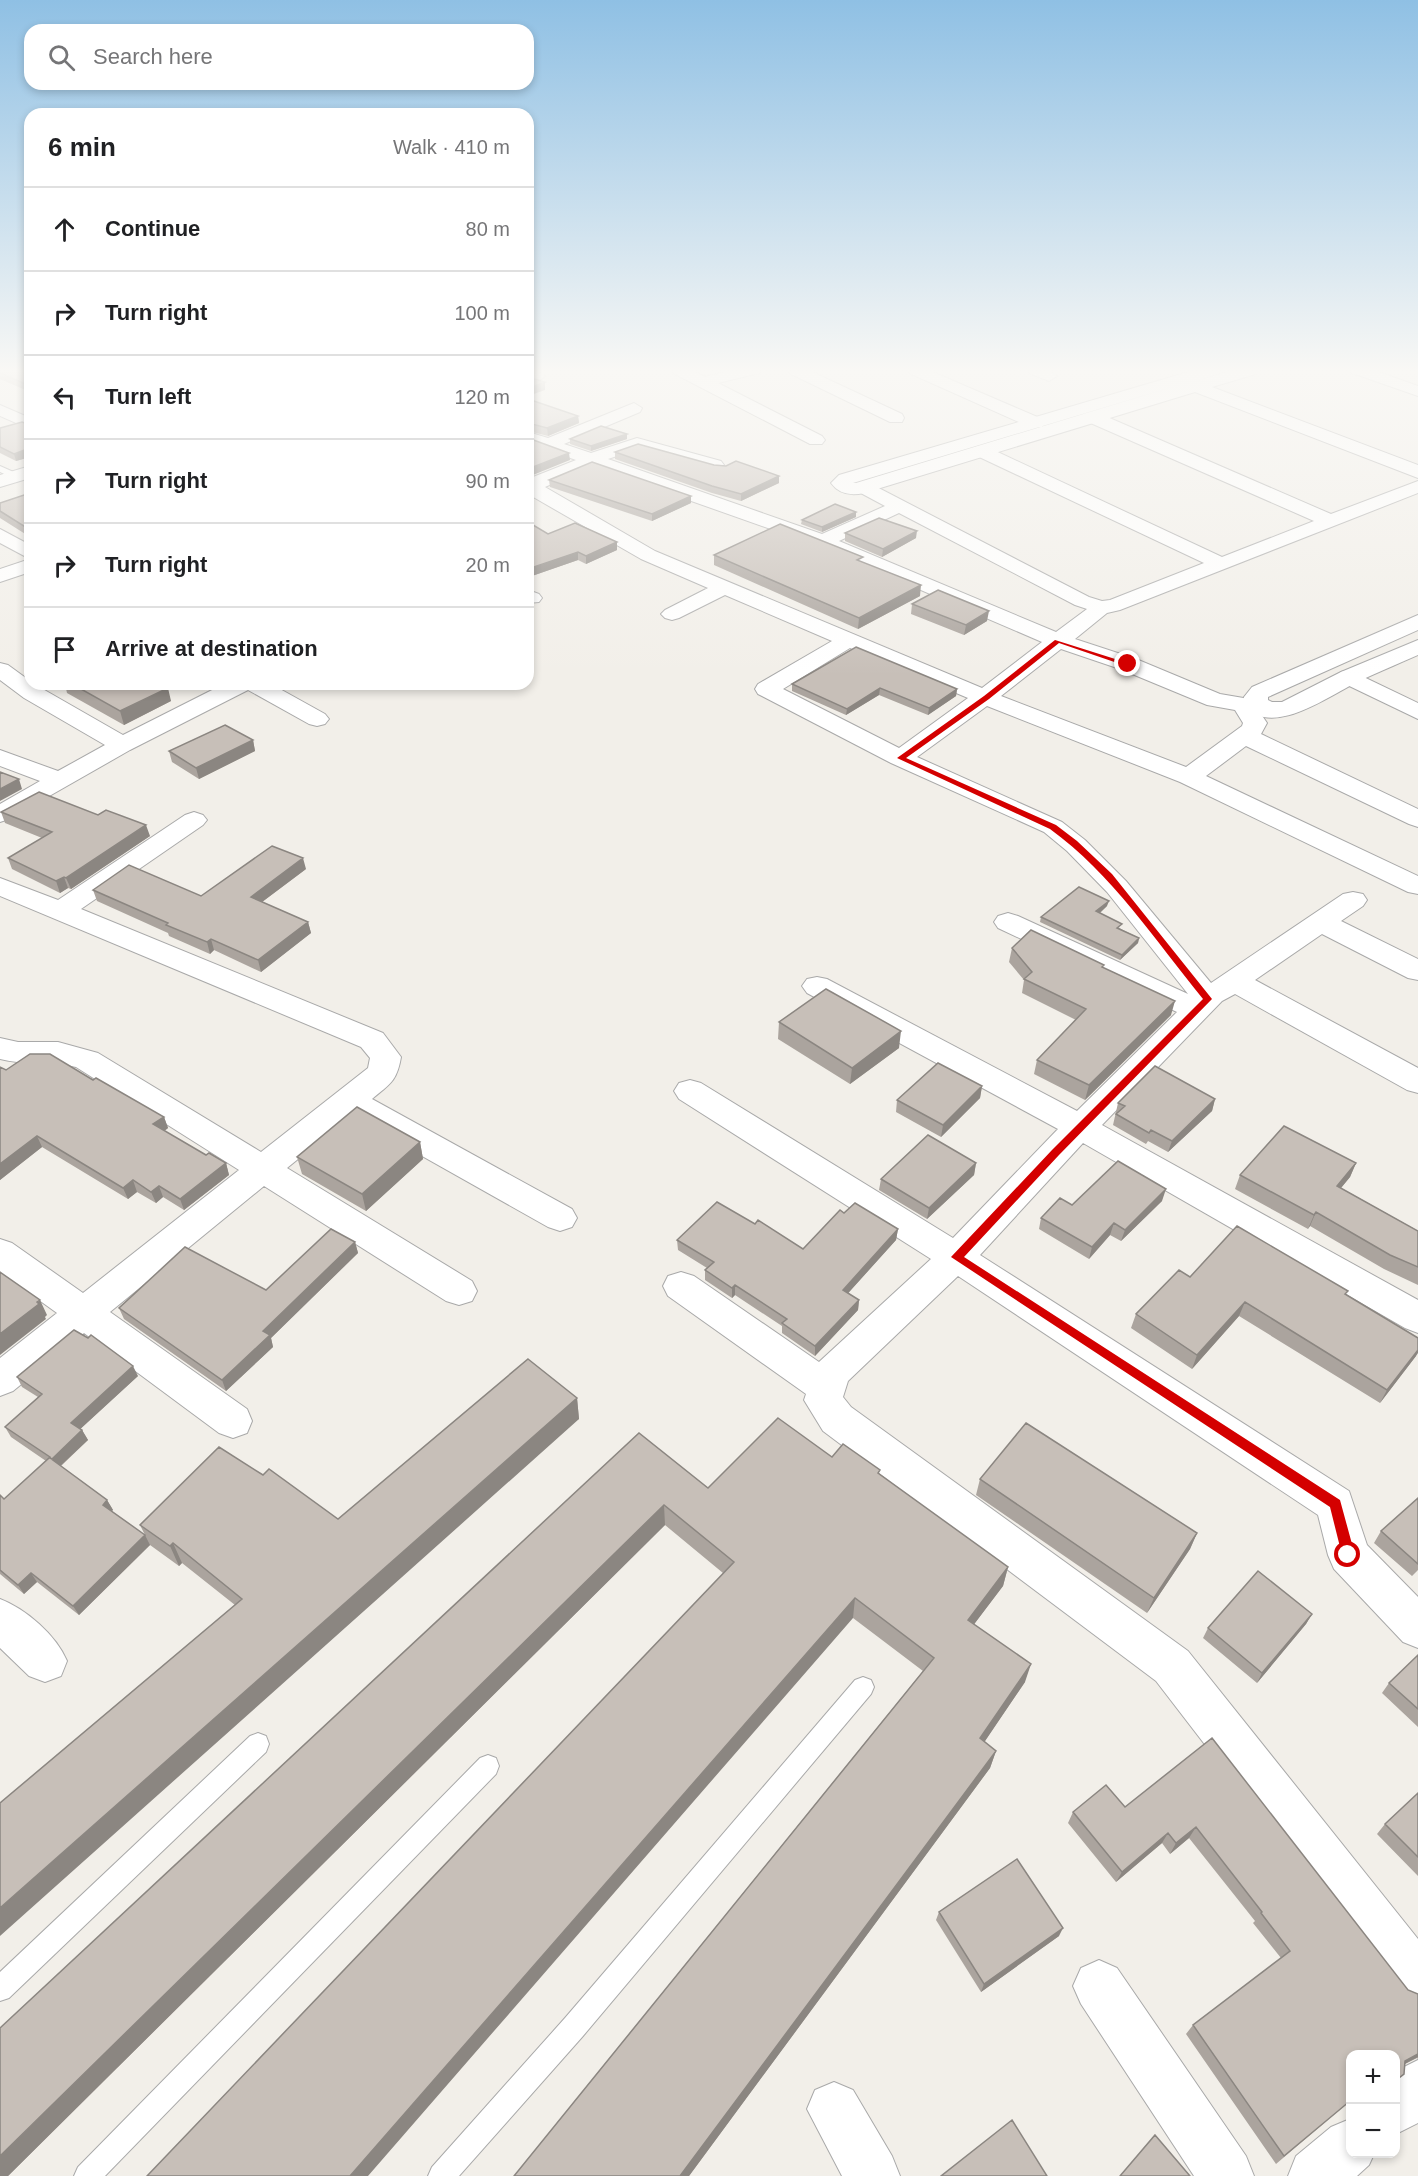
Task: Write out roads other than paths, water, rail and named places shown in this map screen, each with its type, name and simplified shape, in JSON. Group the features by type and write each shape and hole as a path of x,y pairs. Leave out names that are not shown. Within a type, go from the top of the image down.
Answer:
{"street":[{"path":"534,485 564,472"},
{"path":"627,472 823,542 1058,641 1128,664 1215,700 1268,710 1287,708 1348,677 1418,647"},
{"path":"871,472 846,479 841,483 848,488 863,487 914,472"},
{"path":"1025,472 1221,564"},
{"path":"1217,472 1331,521"},
{"path":"863,487 1082,601 1101,607 1113,606 1418,488"},
{"path":"534,490 648,555 987,698 1189,777 1418,886"},
{"path":"823,542 899,506"},
{"path":"0,535 24,549"},
{"path":"0,576 24,567"},
{"path":"672,614 724,587"},
{"path":"900,758 987,698 1058,641 1081,627 1101,607"},
{"path":"1189,777 1253,729 1255,723 1252,707 1260,692 1418,622"},
{"path":"849,640 766,689 900,758 1053,827 1109,876 1213,997"},
{"path":"0,670 24,687"},
{"path":"1348,677 1418,712"},
{"path":"28,690 122,745"},
{"path":"32,693 39,690"},
{"path":"0,814 122,745 230,690"},
{"path":"265,690 317,719"},
{"path":"1243,735 1418,819"},
{"path":"0,757 58,780"},
{"path":"61,910 194,820"},
{"path":"0,886 372,1040 386,1057 383,1073 0,1380"},
{"path":"1353,900 1213,997 1055,1152 956,1257 832,1373 823,1400 837,1419 1172,1666 1418,1980"},
{"path":"1008,922 1213,997 1418,1082"},
{"path":"1320,922 1418,970"},
{"path":"817,986 1082,1128 1418,1318"},
{"path":"0,1048 28,1054 49,1052 67,1054 87,1060 459,1291"},
{"path":"690,1091 956,1257 1335,1504 1348,1555 1418,1627"},
{"path":"349,1100 560,1218"},
{"path":"0,1253 233,1421"},
{"path":"681,1286 827,1388"},
{"path":"0,1619 45,1661"},
{"path":"1099,1986 1226,2176"},
{"path":"1398,2104 1418,2087"},
{"path":"834,2109 872,2176"},
{"path":"1316,2176 1346,2150"}],"lane":[{"path":"441,2176 581,2018 863,1687"},
{"path":"0,1989 258,1744"},
{"path":"87,2176 488,1766"}]}
